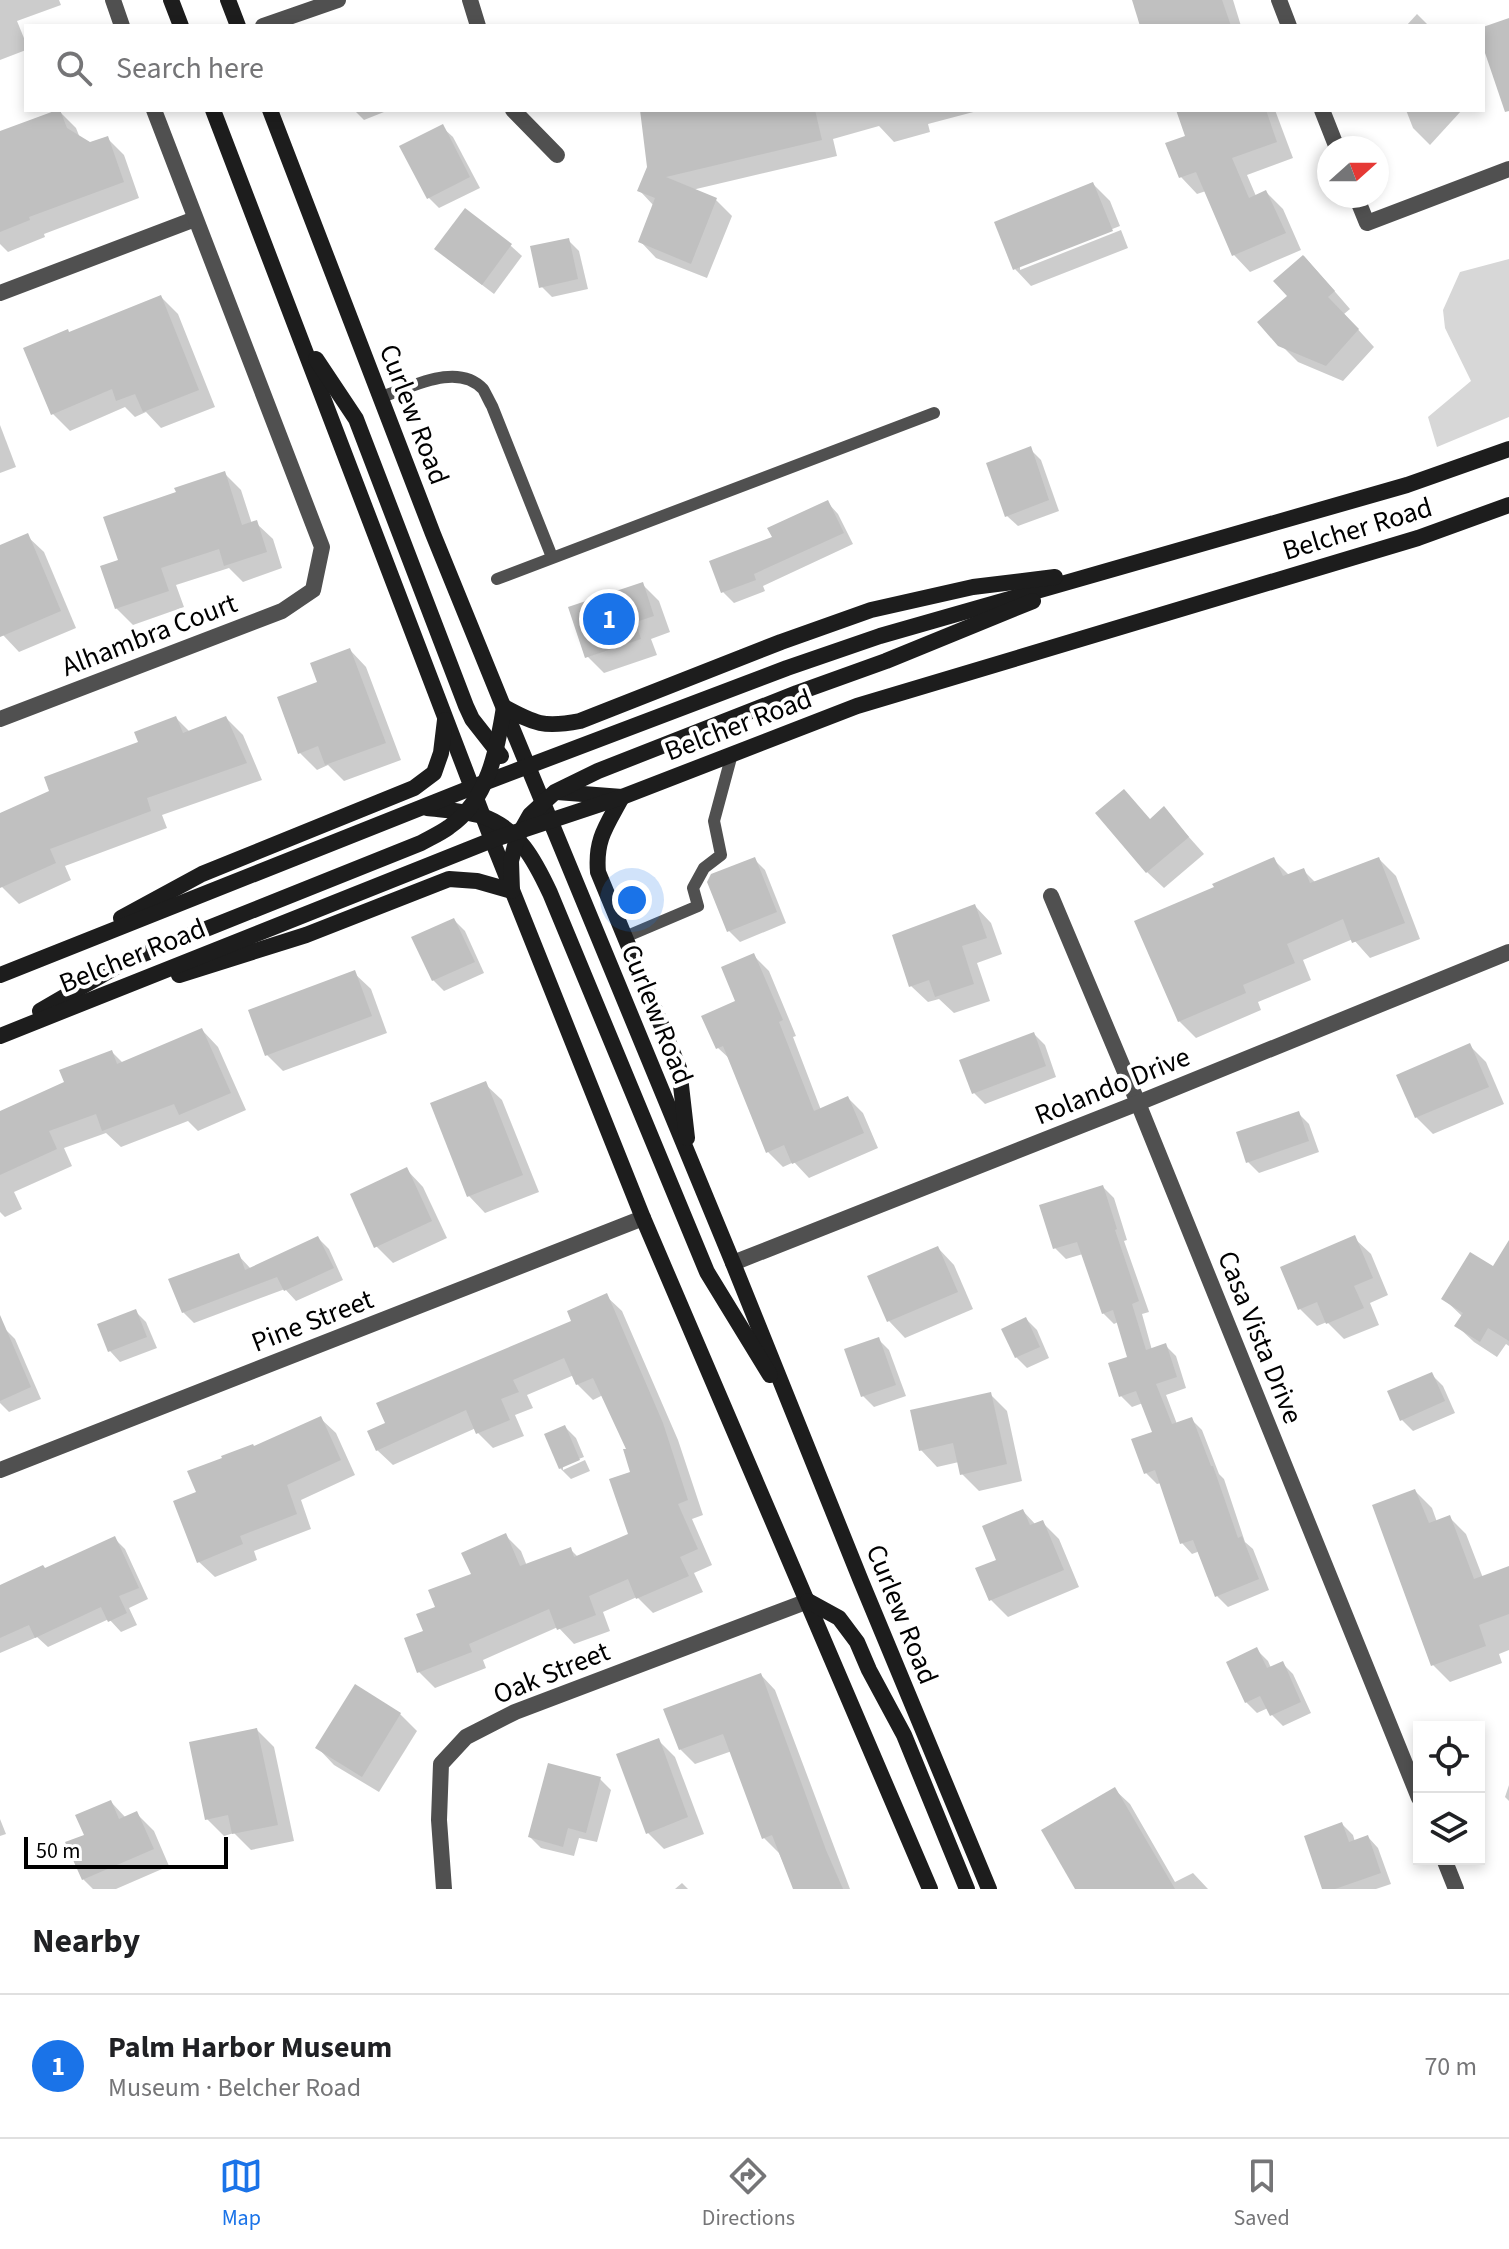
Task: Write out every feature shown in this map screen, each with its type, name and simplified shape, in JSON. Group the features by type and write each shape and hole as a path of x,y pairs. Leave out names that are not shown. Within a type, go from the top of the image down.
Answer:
{"main road":[{"path":"171,0 180,24"},
{"path":"228,0 237,24"},
{"path":"214,112 445,715 478,789 492,840 643,1218 930,1889"},
{"name":"Curlew Road","path":"271,112 504,707 522,770 548,797 550,822 989,1889"},
{"path":"299,334 356,419 472,719 496,752 522,770"},
{"name":"Belcher Road","path":"0,975 787,668 880,636 1407,485 1509,449"},
{"name":"Belcher Road","path":"0,1035 492,840 622,797 857,706 1418,538 1509,505"},
{"path":"0,1035 126,961 421,843 451,827 465,813 496,752 504,707 531,723 556,726 580,721 871,610 973,587 1105,571"},
{"path":"512,891 511,861 517,834 548,797 598,771 886,661 1105,571"},
{"path":"59,952 202,874 414,788 434,773 441,753 445,715"},
{"path":"548,797 622,797 599,840 598,872 679,1068 689,1156"},
{"path":"422,808 483,816 517,834 532,857 550,893 707,1272 794,1414"},
{"path":"45,1018 306,935 449,879 477,881 512,891"},
{"path":"808,1601 839,1618 857,1642 904,1735 967,1889"}],"street":[{"path":"113,0 121,24"},
{"path":"269,24 338,0"},
{"path":"470,0 477,24"},
{"path":"1279,0 1288,24"},
{"path":"0,293 195,219 155,112"},
{"path":"515,112 557,155"},
{"path":"1323,112 1332,136"},
{"path":"1361,208 1367,223 1509,169"},
{"name":"Alhambra Court","path":"0,719 282,611 313,590 322,547 195,219"},
{"name":"Casa Vista Drive","path":"1051,896 1417,1793"},
{"name":"Rolando Drive","path":"733,1263 1509,952"},
{"name":"Pine Street","path":"0,1470 643,1218"},
{"name":"Oak Street","path":"444,1889 439,1820 441,1764 466,1737 515,1712 808,1601"},
{"path":"1446,1865 1456,1889"}],"lane":[{"path":"381,397 445,376 465,378 482,388 552,557"},
{"path":"497,579 934,413"},
{"path":"625,937 698,906 693,888 704,868 721,855 714,821 732,754"}],"shaded area":[{"path":"1509,259 1509,417 1437,447 1428,417 1471,381 1445,328 1443,310 1460,272"}],"building":[{"path":"1132,0 1222,0 1230,24 1139,24"},
{"path":"1509,18 1509,111 1505,112 1485,53 1485,26"},
{"path":"52,112 61,112 67,128 90,142 108,136 124,182 29,217 30,220 0,232 0,131"},
{"path":"640,112 815,112 822,140 666,177 717,198 691,264 638,242 655,198 637,191 647,167"},
{"path":"1177,112 1267,112 1277,142 1232,158 1249,198 1266,190 1286,233 1232,256 1196,172 1179,178 1165,143 1185,136"},
{"path":"443,124 470,177 427,199 399,146"},
{"path":"1093,182 1113,231 1013,270 994,222"},
{"path":"465,208 512,244 482,285 434,249"},
{"path":"569,238 578,279 539,288 530,246"},
{"path":"1303,255 1335,291 1328,297 1359,329 1326,366 1278,346 1257,322 1287,296 1273,281"},
{"path":"161,295 199,390 143,412 135,394 116,401 112,389 51,415 23,348"},
{"path":"1031,446 1049,500 1005,517 986,463"},
{"path":"225,471 242,525 257,520 267,552 224,566 219,549 161,568 169,591 115,609 100,566 118,560 103,517"},
{"path":"828,500 844,533 754,574 756,580 721,593 709,561 772,537 767,528"},
{"path":"28,533 61,611 0,637 0,545"},
{"path":"643,582 654,616 636,622 641,639 585,658 568,607"},
{"path":"350,648 386,743 325,765 318,746 298,754 277,697 317,682 310,663"},
{"path":"176,716 183,733 226,716 247,763 147,798 151,811 50,849 56,863 0,888 0,813 49,791 44,777 138,742 134,732"},
{"path":"1124,789 1150,819 1164,806 1189,837 1146,873 1095,813"},
{"path":"755,857 777,912 727,932 707,882 711,874"},
{"path":"1274,857 1283,876 1304,868 1310,883 1379,857 1405,923 1352,943 1343,919 1287,944 1295,963 1243,985 1246,993 1178,1022 1134,921"},
{"path":"975,904 987,938 962,946 974,984 935,997 929,980 909,987 892,935"},
{"path":"454,918 475,962 432,981 411,937"},
{"path":"754,953 783,1020 779,1022 814,1111 848,1096 864,1133 792,1164 784,1145 766,1153 723,1046 716,1049 701,1016 735,1001 721,967"},
{"path":"355,970 372,1016 265,1056 248,1010"},
{"path":"202,1028 231,1093 179,1115 174,1104 102,1131 96,1114 49,1131 57,1149 0,1175 0,1111 64,1082 59,1070 112,1050 117,1064"},
{"path":"1034,1032 1046,1066 972,1094 959,1060"},
{"path":"1470,1043 1489,1087 1415,1118 1396,1075"},
{"path":"486,1081 523,1175 467,1197 430,1103"},
{"path":"1299,1111 1309,1141 1246,1163 1236,1132"},
{"path":"407,1167 432,1221 374,1248 350,1194"},
{"path":"1103,1185 1139,1301 1132,1304 1146,1350 1166,1343 1177,1377 1156,1384 1172,1424 1192,1417 1238,1538 1242,1536 1259,1579 1215,1597 1193,1540 1180,1544 1155,1470 1144,1474 1131,1439 1152,1432 1136,1391 1119,1397 1108,1363 1127,1357 1113,1310 1102,1314 1077,1242 1053,1249 1039,1205"},
{"path":"1355,1235 1373,1278 1354,1286 1364,1308 1326,1324 1317,1302 1298,1310 1280,1267"},
{"path":"318,1236 334,1268 284,1291 277,1277 182,1313 168,1279 239,1253 245,1270"},
{"path":"1509,1240 1509,1341 1488,1328 1480,1342 1454,1326 1463,1313 1441,1299 1470,1252 1493,1266"},
{"path":"938,1246 958,1292 887,1322 867,1276"},
{"path":"607,1293 663,1423 688,1500 678,1504 698,1549 680,1557 689,1576 636,1599 628,1579 589,1596 596,1615 557,1630 549,1609 469,1644 472,1652 417,1673 404,1638 423,1631 416,1614 435,1607 428,1590 471,1574 461,1553 506,1533 520,1566 571,1547 574,1557 628,1534 609,1479 630,1472 623,1449 626,1449 593,1378 576,1385 564,1358 513,1380 519,1392 501,1399 510,1420 476,1434 466,1410 376,1451 367,1431 385,1423 376,1403 571,1321 567,1311"},
{"path":"136,1309 147,1337 108,1352 97,1324"},
{"path":"0,1315 31,1387 0,1401"},
{"path":"1026,1317 1040,1347 1015,1358 1001,1329"},
{"path":"879,1337 896,1385 861,1397 844,1349"},
{"path":"1432,1372 1445,1401 1400,1421 1387,1391"},
{"path":"991,1392 1007,1464 960,1475 953,1443 919,1451 910,1410"},
{"path":"321,1416 341,1460 287,1485 297,1514 240,1536 243,1544 197,1563 173,1501 196,1492 187,1471"},
{"path":"565,1425 580,1460 559,1469 544,1434"},
{"path":"1415,1489 1429,1523 1450,1515 1474,1579 1509,1566 1509,1614 1479,1625 1486,1646 1431,1666 1372,1505"},
{"path":"1023,1509 1030,1525 1043,1520 1064,1570 989,1601 975,1568 996,1560 982,1526"},
{"path":"115,1536 139,1588 119,1596 127,1613 108,1622 101,1607 35,1638 29,1625 0,1638 0,1585"},
{"path":"1257,1647 1267,1668 1283,1661 1301,1702 1270,1716 1260,1696 1245,1703 1226,1662"},
{"path":"761,1673 843,1889 793,1889 772,1835 762,1839 723,1734 679,1750 663,1709"},
{"path":"355,1684 401,1713 362,1777 315,1748"},
{"path":"257,1728 278,1825 232,1834 228,1815 205,1820 189,1742"},
{"path":"659,1738 688,1817 646,1834 616,1754"},
{"path":"548,1763 601,1777 586,1833 568,1828 563,1847 528,1837"},
{"path":"1115,1787 1175,1889 1075,1889 1041,1830"},
{"path":"111,1800 119,1819 137,1811 154,1849 82,1880 65,1842 84,1835 75,1815"},
{"path":"1342,1822 1349,1842 1368,1835 1381,1873 1335,1889 1322,1889 1304,1836"}],"place":[{"name":"Palm Harbor Museum","path":"609,619"}]}
